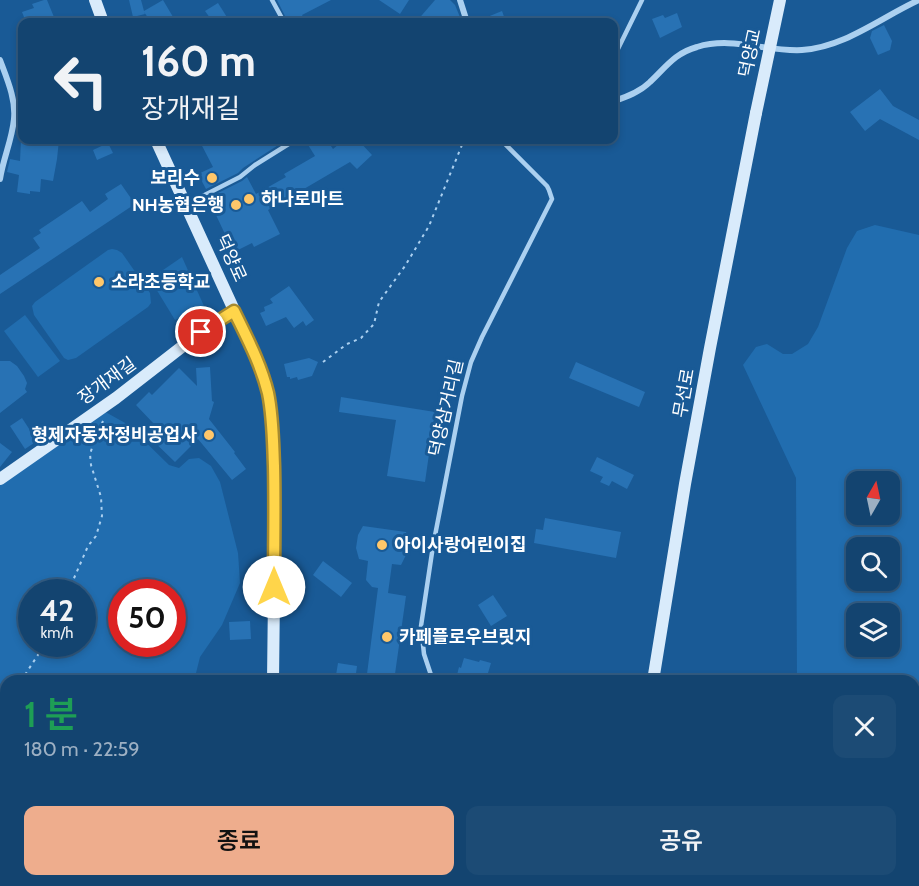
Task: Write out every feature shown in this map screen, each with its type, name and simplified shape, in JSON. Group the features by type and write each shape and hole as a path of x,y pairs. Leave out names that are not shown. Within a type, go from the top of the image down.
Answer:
{"street":[{"path":"95,0 102,18"},
{"name":"덕양교","path":"756,113 780,0"},
{"path":"618,99 645,86 665,65 689,49 713,43 735,43 791,50 821,48 843,40 919,0"},
{"path":"461,3 466,18"},
{"path":"0,60 10,90 14,112 0,179"},
{"name":"무선로","path":"654,675 685,484 756,113"},
{"name":"덕양로","path":"158,144 262,372 271,409 275,508 273,675"},
{"name":"장개재길","path":"0,479 116,398 201,332 234,311"}],"lane":[{"path":"272,0 282,18"},
{"path":"454,0 461,3"},
{"path":"618,49 642,0"},
{"path":"187,204 240,177 289,144"},
{"name":"덕양삼거리길","path":"431,675 424,654 421,626 433,546 465,384 471,362 482,337 552,199 546,186 505,144"}],"path":[{"path":"323,362 347,344 361,338 374,324 379,302 405,266 429,226 462,144"},
{"path":"74,579 88,546 96,536 102,516 101,497 90,454 104,419"},
{"path":"25,675 37,657"}],"shaded area":[{"path":"875,225 919,235 919,675 797,675 796,478 743,365 756,347 767,344 783,354 792,354 808,344 818,327 847,248 857,231"},
{"path":"112,249 122,253 150,293 151,303 76,358 68,360 64,358 34,315 32,306"},
{"path":"182,257 204,306 175,320 150,279"},
{"path":"25,315 60,361 38,377 4,331"},
{"path":"100,409 127,424 169,465 179,468 189,459 199,458 211,466 220,482 238,553 240,583 222,625 200,657 196,675 0,675 0,479"}],"building":[{"path":"47,0 54,18 24,18 22,12 34,8 32,4"},
{"path":"129,0 141,0 144,11 163,0 174,18 148,18 144,12 145,14 133,17"},
{"path":"277,0 331,0 302,15 304,18 286,18"},
{"path":"379,0 409,0 400,14"},
{"path":"435,0 450,0 455,5 460,18 419,18"},
{"path":"218,3 227,18 210,18 205,11"},
{"path":"502,11 505,18 485,18"},
{"path":"677,13 682,27 660,38 652,19 663,15 665,18"},
{"path":"884,25 892,41 890,50 878,55 870,38 872,31"},
{"path":"880,89 893,106 919,120 919,140 880,119 865,131 850,112"},
{"path":"21,144 59,144 53,181 41,179 40,192 30,191 30,194 17,192 19,175 7,172 10,159 20,161"},
{"path":"108,144 113,153 97,160 93,150"},
{"path":"201,144 280,144 238,173 206,189 198,174 213,167"},
{"path":"308,144 330,144 333,149 339,144 362,144 372,155 357,169 350,162 268,210 280,234 254,247 252,243 232,253 208,198 247,177 256,194 286,177 284,174 315,156"},
{"path":"121,184 135,204 0,294 0,275 40,248 33,238 41,233 39,230 82,201 90,212 108,199 105,194"},
{"path":"289,286 314,320 306,326 303,321 294,328 286,317 266,326 260,313 265,311 264,307 273,303 270,299"},
{"path":"309,358 318,362 312,376 298,380 297,377 290,379 287,377 284,364"},
{"path":"0,361 10,361 17,366 27,383 25,389 27,392 0,413"},
{"path":"576,362 645,392 639,407 569,378"},
{"path":"210,367 212,401 214,402 209,419 246,469 232,480 198,439 175,462 146,434 155,425 136,405 149,392 152,395 179,368 197,386 196,368"},
{"path":"341,397 435,412 425,482 387,476 396,420 339,412"},
{"path":"22,418 37,441 25,449 10,426"},
{"path":"0,443 12,452 0,467"},
{"path":"597,457 634,475 627,489 612,481 609,486 600,482 603,477 590,471"},
{"path":"545,518 621,532 616,558 534,543 536,529 543,530"},
{"path":"363,526 406,532 409,542 401,565 392,564 388,593 406,596 395,675 367,674 378,588 372,587 366,580 368,561 359,559 356,548 358,535"},
{"path":"323,561 352,583 341,597 313,575"},
{"path":"493,595 507,616 491,626 478,605"},
{"path":"250,621 251,639 230,640 229,622"},
{"path":"464,658 479,662 480,660 491,663 488,673 496,675 457,675 459,667 461,668"},
{"path":"338,663 357,666 356,675 336,675"}],"place":[{"name":"보리수","path":"212,178"},
{"name":"하나로마트","path":"249,199"},
{"name":"NH농협은행","path":"236,205"},
{"name":"소라초등학교","path":"99,282"},
{"name":"형제자동차정비공업사","path":"209,435"},
{"name":"아이사랑어린이집","path":"382,545"},
{"name":"카페플로우브릿지","path":"387,637"}],"route":[{"path":"201,332 234,311 265,381 273,428 274,587"}]}
